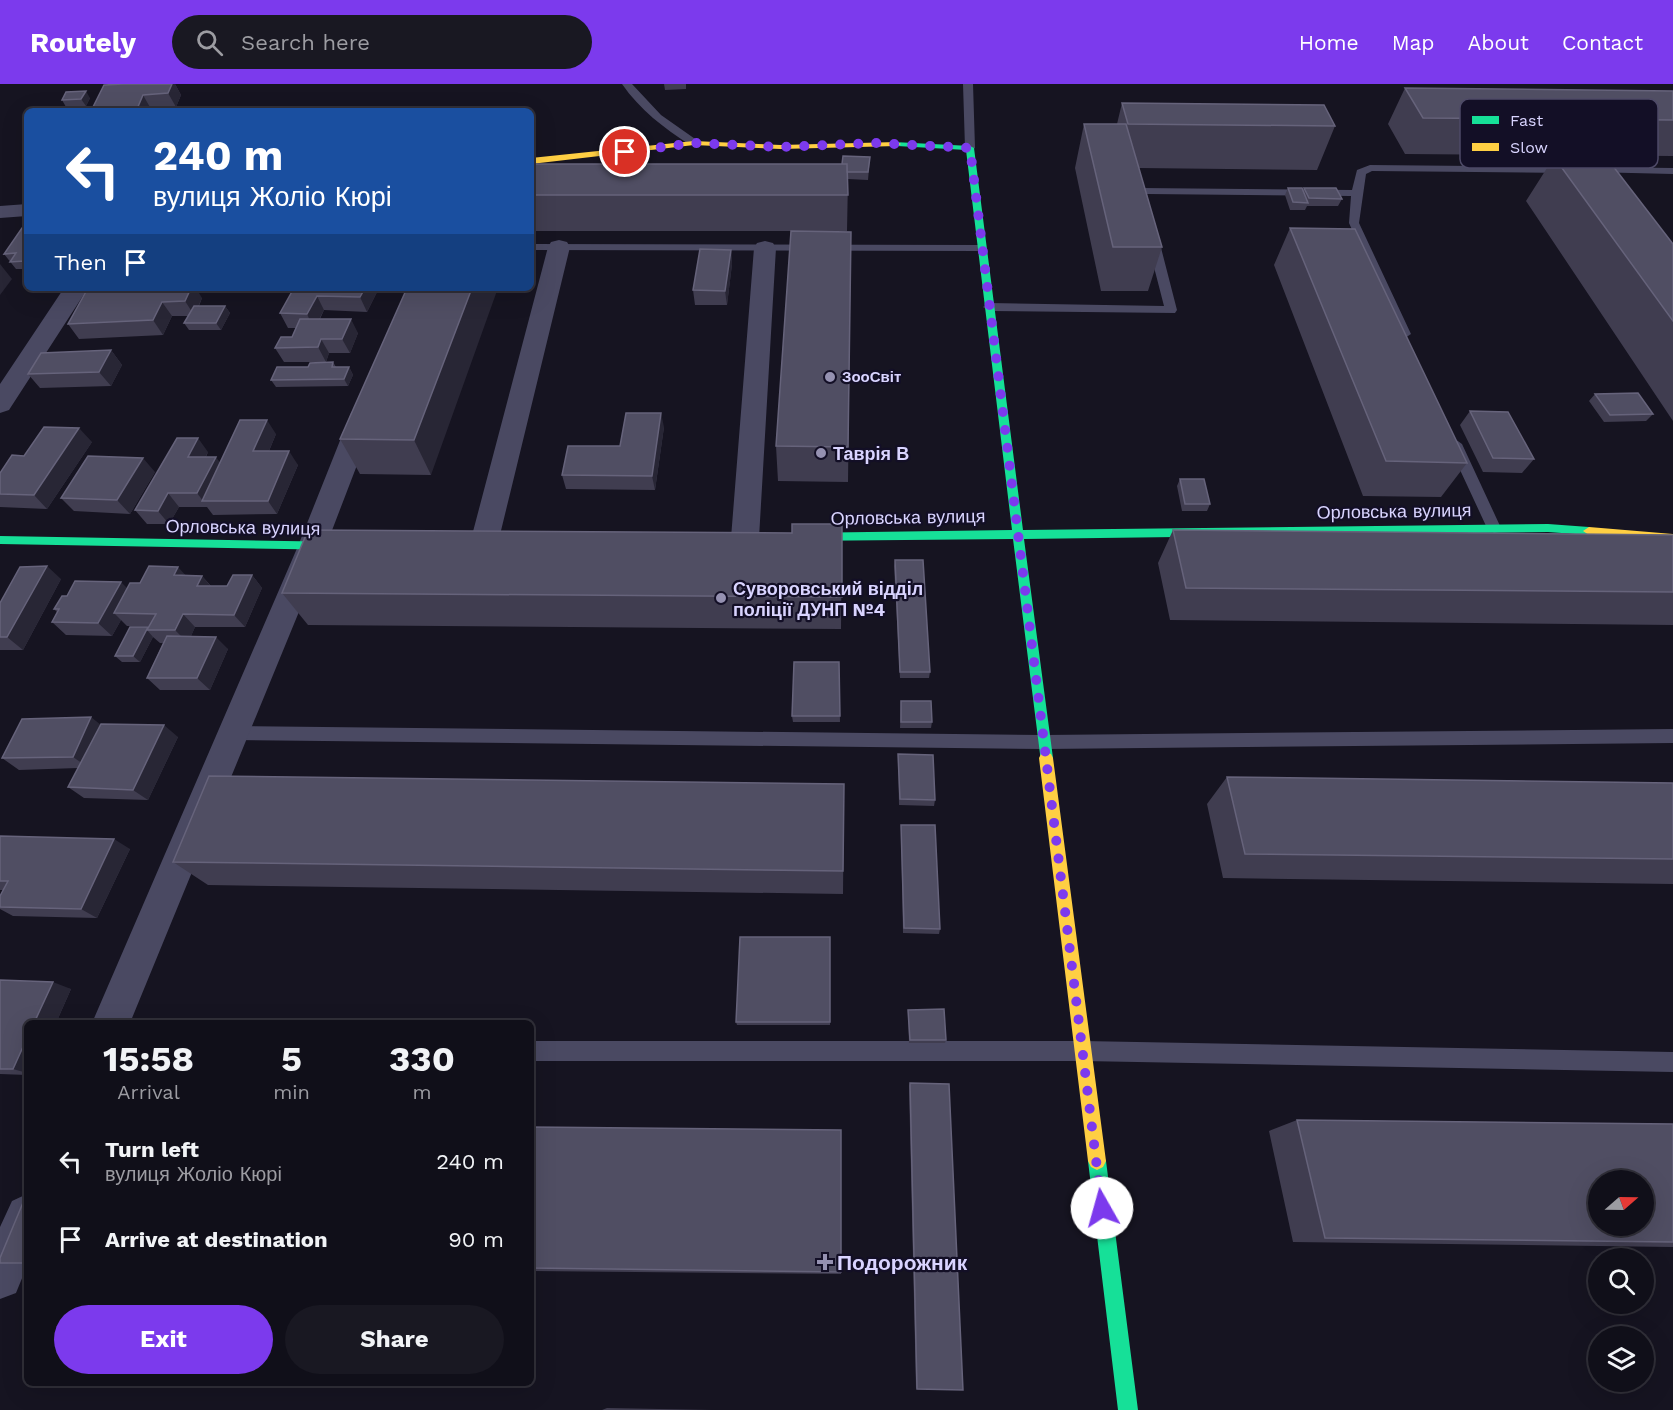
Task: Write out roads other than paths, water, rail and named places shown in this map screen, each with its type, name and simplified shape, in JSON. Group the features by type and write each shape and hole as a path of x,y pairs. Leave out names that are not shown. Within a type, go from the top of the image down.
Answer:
{"street":[{"path":"534,161 694,143 781,147 876,143 970,148 1128,1410"},
{"path":"0,212 24,210"},
{"path":"485,543 560,247"},
{"path":"745,538 765,248"},
{"path":"0,404 74,291"},
{"path":"112,1020 312,546 375,385"},
{"name":"Орловська вулиця","path":"780,538 1494,528 1548,528 1673,538"},
{"name":"Орловська вулиця","path":"0,540 358,545"},
{"path":"0,1277 24,1223"}],"lane":[{"path":"627,84 636,98 668,126 694,143"},
{"path":"968,84 970,148"},
{"path":"1409,343 1354,223 1361,172 1370,168 1595,175 1673,171"},
{"path":"989,307 1171,310 1141,191 1357,193"},
{"path":"534,247 981,248"},
{"path":"1449,430 1494,528"},
{"path":"233,733 1044,742 1673,736"},
{"path":"534,1051 1083,1052 1673,1062"}],"place":[{"name":"ЗооСвіт","path":"830,377"},
{"name":"Таврія В","path":"821,453"},
{"name":"Суворовський відділ поліції ДУНП №4","path":"721,598"},
{"name":"Подорожник","path":"825,1262"}]}
